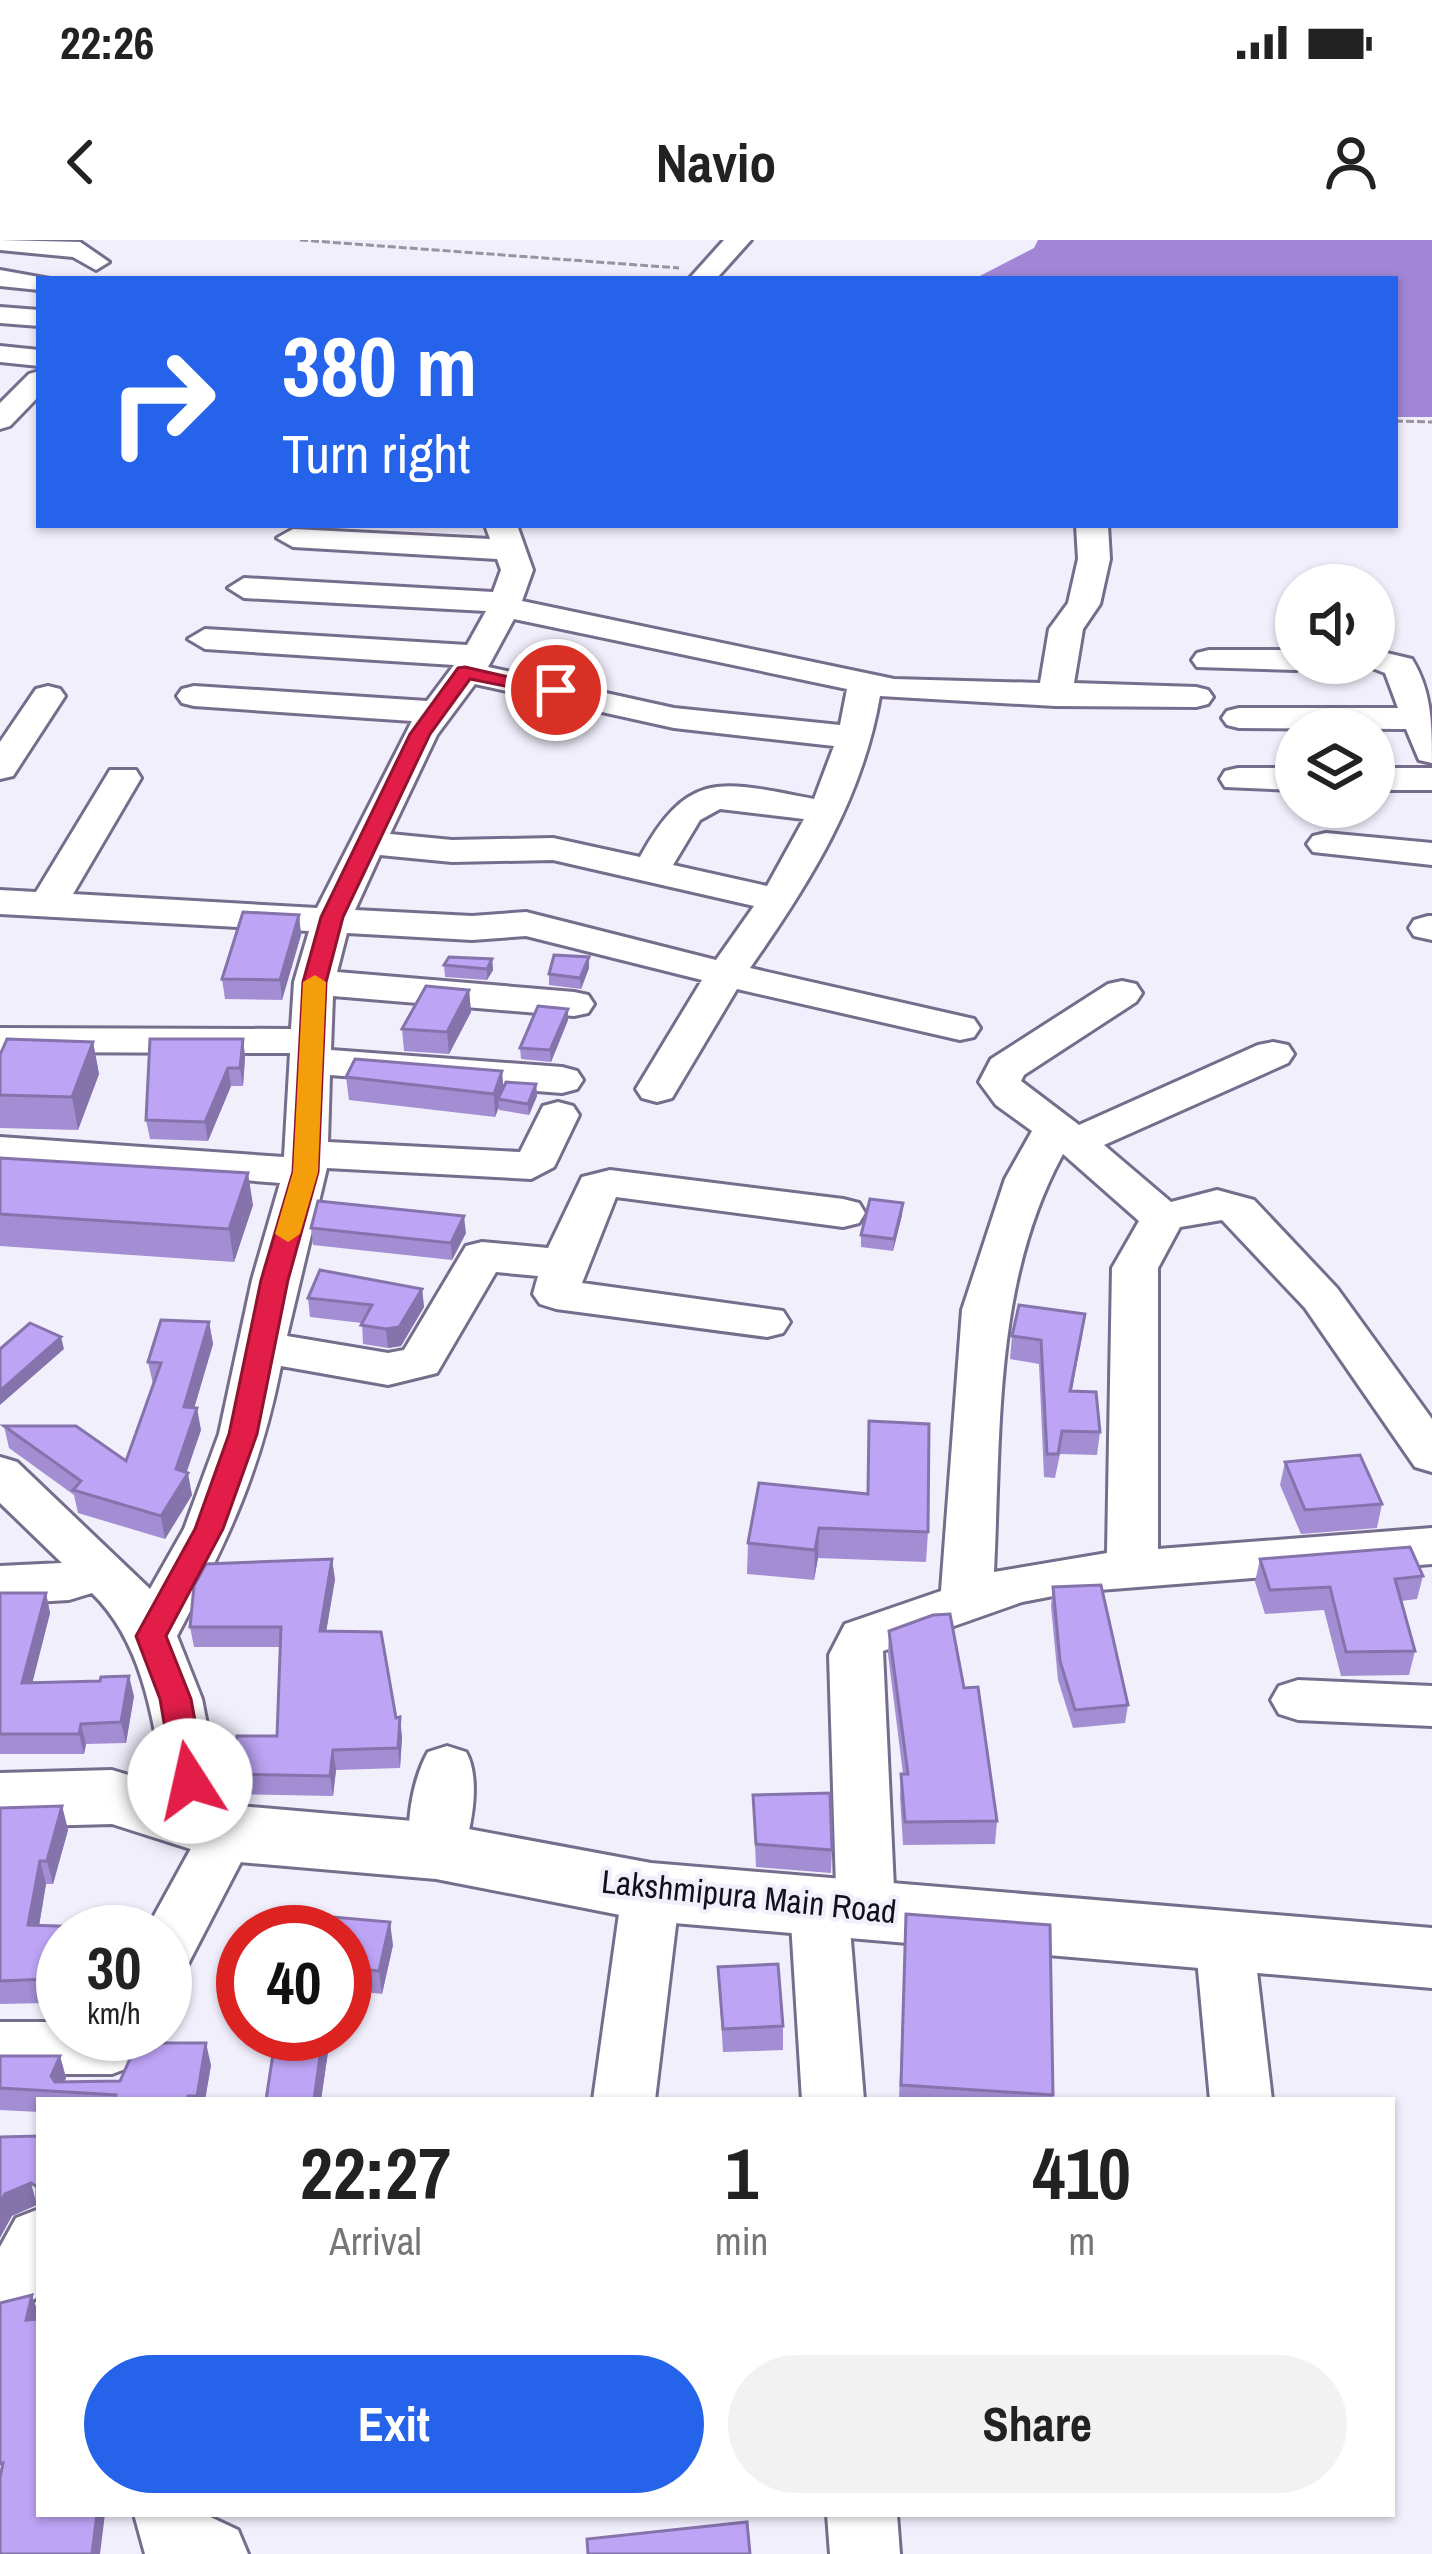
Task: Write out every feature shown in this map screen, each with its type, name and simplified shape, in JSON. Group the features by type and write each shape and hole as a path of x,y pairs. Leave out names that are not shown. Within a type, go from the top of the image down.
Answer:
{"main road":[{"name":"Lakshmipura Main Road","path":"0,1800 112,1797 213,1828 436,1851 651,1892 1432,1958"}],"street":[{"path":"704,274 738,240"},
{"path":"0,242 80,250 96,262"},
{"path":"0,278 36,282"},
{"path":"0,315 36,318"},
{"path":"0,354 36,358"},
{"path":"0,420 36,383"},
{"path":"1055,696 1066,629 1084,604 1094,559 1092,528"},
{"path":"151,1636 209,1529 243,1434 306,1163 314,982 332,917 434,712 471,664 505,604 517,570 506,537 293,538"},
{"path":"244,588 505,604 865,684 1055,696 1196,698"},
{"path":"205,639 471,664 674,718 853,737"},
{"path":"1209,660 1275,660"},
{"path":"1239,718 1425,735 1400,666 1395,665"},
{"path":"657,1090 726,974 779,900 827,812 865,684"},
{"path":"4,757 48,696"},
{"path":"194,696 434,712"},
{"path":"48,904 123,778"},
{"path":"1238,779 1275,779"},
{"path":"1395,779 1432,779"},
{"path":"651,871 690,808 703,800 730,798 827,812"},
{"path":"368,843 452,851 553,849 779,900"},
{"path":"1326,844 1432,854"},
{"path":"0,902 472,928 526,924 960,1028"},
{"path":"314,982 574,1004"},
{"path":"1122,993 1006,1068 1000,1082 1011,1096 1065,1135 1162,1218"},
{"path":"0,1040 310,1051 560,1097 531,1166 306,1163 9,1148"},
{"path":"966,1602 986,1310 1003,1243 1027,1179 1065,1135 1273,1054"},
{"path":"767,1322 562,1297 555,1288 598,1187 610,1183 843,1213"},
{"path":"1132,1568 1135,1268 1162,1218 1217,1204 1238,1210 1321,1298 1432,1455"},
{"path":"261,1347 388,1369 406,1367 420,1362 482,1256 496,1253 564,1264"},
{"path":"0,1474 129,1597 151,1636 213,1828 183,1905"},
{"path":"833,2097 855,1655 864,1638 1016,1584 1132,1568 1432,1546"},
{"path":"0,1586 69,1581 102,1571"},
{"path":"1298,1700 1432,1706"},
{"path":"436,1851 447,1767"},
{"path":"624,2097 651,1892"},
{"path":"1224,1937 1240,2097"},
{"path":"0,2048 36,2052"},
{"path":"169,2517 171,2534 193,2552 213,2554"},
{"path":"862,2517 865,2554"}],"path":[{"path":"300,240 704,274"},
{"path":"1398,421 1432,422"}],"shaded area":[{"path":"1038,240 1432,240 1432,417 1398,417 1398,276 980,276 1034,248"}],"building":[{"path":"243,912 299,915 280,980 222,979"},
{"path":"554,955 589,957 580,978 549,974"},
{"path":"449,957 492,959 487,969 444,965"},
{"path":"426,986 469,990 447,1032 402,1029"},
{"path":"538,1006 568,1009 550,1050 520,1048"},
{"path":"7,1039 93,1042 72,1097 0,1095 0,1055"},
{"path":"150,1039 243,1039 240,1068 228,1068 205,1122 146,1120"},
{"path":"355,1059 502,1071 494,1094 346,1077"},
{"path":"506,1082 536,1084 528,1104 498,1099"},
{"path":"0,1158 248,1173 229,1229 0,1214"},
{"path":"870,1199 903,1203 894,1239 861,1235"},
{"path":"318,1201 464,1216 451,1243 311,1228"},
{"path":"320,1270 422,1289 399,1327 361,1325 372,1305 308,1298"},
{"path":"1019,1305 1085,1314 1070,1391 1096,1392 1100,1432 1062,1431 1058,1454 1047,1454 1041,1340 1012,1336"},
{"path":"161,1320 209,1322 184,1407 197,1408 176,1469 188,1473 161,1516 73,1490 81,1481 4,1426 76,1426 126,1461 161,1363 148,1362"},
{"path":"30,1323 61,1337 0,1391 0,1349"},
{"path":"869,1421 929,1424 928,1532 819,1528 815,1550 748,1543 759,1483 868,1494"},
{"path":"1360,1455 1382,1504 1305,1510 1285,1462"},
{"path":"1410,1547 1423,1576 1395,1579 1415,1651 1346,1652 1330,1587 1270,1590 1260,1559"},
{"path":"332,1559 320,1631 381,1632 396,1718 400,1717 398,1748 333,1750 330,1776 231,1774 237,1736 277,1736 281,1627 190,1627 194,1586 206,1564"},
{"path":"1101,1585 1128,1705 1075,1710 1060,1661 1053,1587"},
{"path":"0,1593 46,1593 22,1683 129,1676 121,1722 81,1724 79,1734 0,1734"},
{"path":"950,1614 964,1688 978,1687 997,1821 905,1822 901,1774 908,1774 889,1631 933,1615"},
{"path":"830,1793 832,1850 756,1844 753,1795"},
{"path":"62,1806 47,1861 40,1861 28,1925 36,1925 36,1979 0,1981 0,1808"},
{"path":"906,1914 1050,1925 1053,2095 901,2085"},
{"path":"372,1920 390,1922 379,1971 372,1970"},
{"path":"778,1964 783,2026 723,2029 718,1967"},
{"path":"192,2043 206,2043 197,2096 188,2097 0,2088 0,2056 58,2061 51,2076 55,2082 120,2081 129,2061 192,2061"},
{"path":"272,2061 319,2061 314,2097 266,2097"},
{"path":"36,2136 36,2186 31,2183 5,2194 0,2203 0,2137"},
{"path":"32,2295 26,2320 36,2319 36,2517 97,2517 92,2554 0,2554 0,2303"},
{"path":"747,2522 750,2554 588,2554 587,2539"}],"slow traffic":[{"path":"288,1234 305,1172 315,982"}],"route":[{"path":"190,1781 175,1699 151,1636 209,1529 243,1434 274,1280 305,1172 314,982 332,917 420,734 465,672 556,690"}]}
